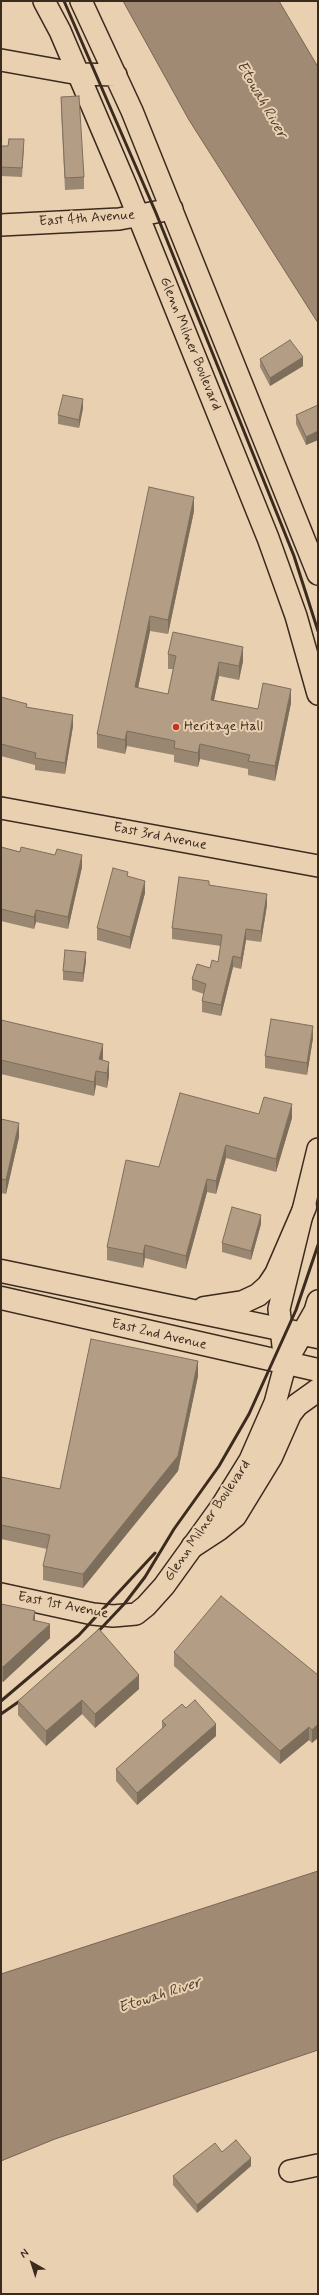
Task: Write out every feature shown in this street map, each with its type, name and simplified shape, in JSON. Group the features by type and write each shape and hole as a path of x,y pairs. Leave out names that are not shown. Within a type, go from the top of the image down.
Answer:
{"main road":[{"path":"186,1310 243,1302 258,1294 268,1286 276,1274 305,1207"},
{"name":"East 2nd Avenue","path":"1,1271 300,1334"},
{"name":"East 2nd Avenue","path":"1,1298 318,1370"},
{"path":"193,1546 219,1530 235,1516 271,1456 290,1414 297,1405 318,1390"}],"street":[{"name":"Glenn Milner Boulevard","path":"44,1 79,74 268,538 296,616 318,694"},
{"path":"81,1 116,75 172,209 318,574"},
{"path":"1,60 79,74 116,75"},
{"name":"East 4th Avenue","path":"1,225 120,219 172,209"},
{"name":"East 3rd Avenue","path":"1,808 318,866"},
{"name":"Glenn Milner Boulevard","path":"124,1617 136,1614 146,1606 193,1546 221,1507 250,1460 273,1409 286,1362 300,1334 279,1309 318,1149"},
{"path":"300,1334 315,1311 318,1301"},
{"name":"East 1st Avenue","path":"1,1594 93,1614 124,1617"},
{"path":"290,2171 318,2164"}],"water":[{"name":"Etowah River","path":"123,1 279,1 318,67 318,323 189,120"},
{"name":"Etowah River","path":"318,1871 318,2050 55,2139 1,2161 1,1974"}],"building":[{"path":"79,96 84,177 65,178 61,97"},
{"path":"9,139 24,139 22,168 1,167 1,146 8,146"},
{"path":"290,340 303,357 270,378 260,359"},
{"path":"63,395 83,399 79,420 58,415"},
{"path":"318,405 318,431 306,437 296,415"},
{"path":"149,487 194,497 168,620 150,616 135,687 168,694 176,656 168,654 173,632 243,647 239,666 219,662 211,700 258,709 263,683 291,689 275,766 248,761 250,755 200,744 198,753 174,748 175,741 127,731 125,740 97,734"},
{"path":"1,697 27,704 26,707 73,715 65,763 35,758 36,753 1,744"},
{"path":"1,847 20,852 21,847 55,855 57,849 82,855 68,917 36,910 34,917 1,909"},
{"path":"113,868 128,872 127,876 145,881 130,937 97,928"},
{"path":"179,877 209,881 209,885 267,894 261,931 246,929 241,958 233,956 221,1005 202,1001 206,984 192,979 197,964 210,968 212,960 218,962 222,935 172,928"},
{"path":"65,950 86,952 83,973 63,971"},
{"path":"271,1019 313,1026 307,1063 265,1056"},
{"path":"1,1020 103,1044 99,1059 109,1062 107,1073 96,1071 94,1082 1,1060"},
{"path":"180,1093 259,1114 264,1097 292,1104 276,1159 226,1145 216,1181 207,1179 186,1256 145,1245 143,1254 107,1247 126,1160 159,1167"},
{"path":"1,1119 19,1123 6,1180 1,1179"},
{"path":"232,1207 261,1215 251,1251 222,1243"},
{"path":"91,1339 198,1361 178,1456 83,1574 43,1566 50,1535 1,1525 1,1477 60,1489"},
{"path":"221,1596 318,1675 318,1724 312,1730 309,1727 280,1751 174,1652"},
{"path":"1,1604 35,1611 33,1620 50,1624 3,1667 1,1667"},
{"path":"99,1629 139,1675 95,1714 82,1700 46,1731 18,1701"},
{"path":"195,1700 216,1724 137,1793 116,1769 166,1725 162,1721 182,1704 186,1708"},
{"path":"236,2140 251,2158 197,2205 173,2176 215,2143 222,2152"}],"railway":[{"path":"64,1 156,213 294,556 318,631"},
{"path":"91,1639 125,1603 145,1577 174,1529 219,1466 249,1414 296,1310 318,1245"},
{"path":"1,1701 79,1635 155,1553"},
{"path":"1,1714 27,1696"}],"place":[{"name":"Heritage Hall","path":"176,727"}]}
